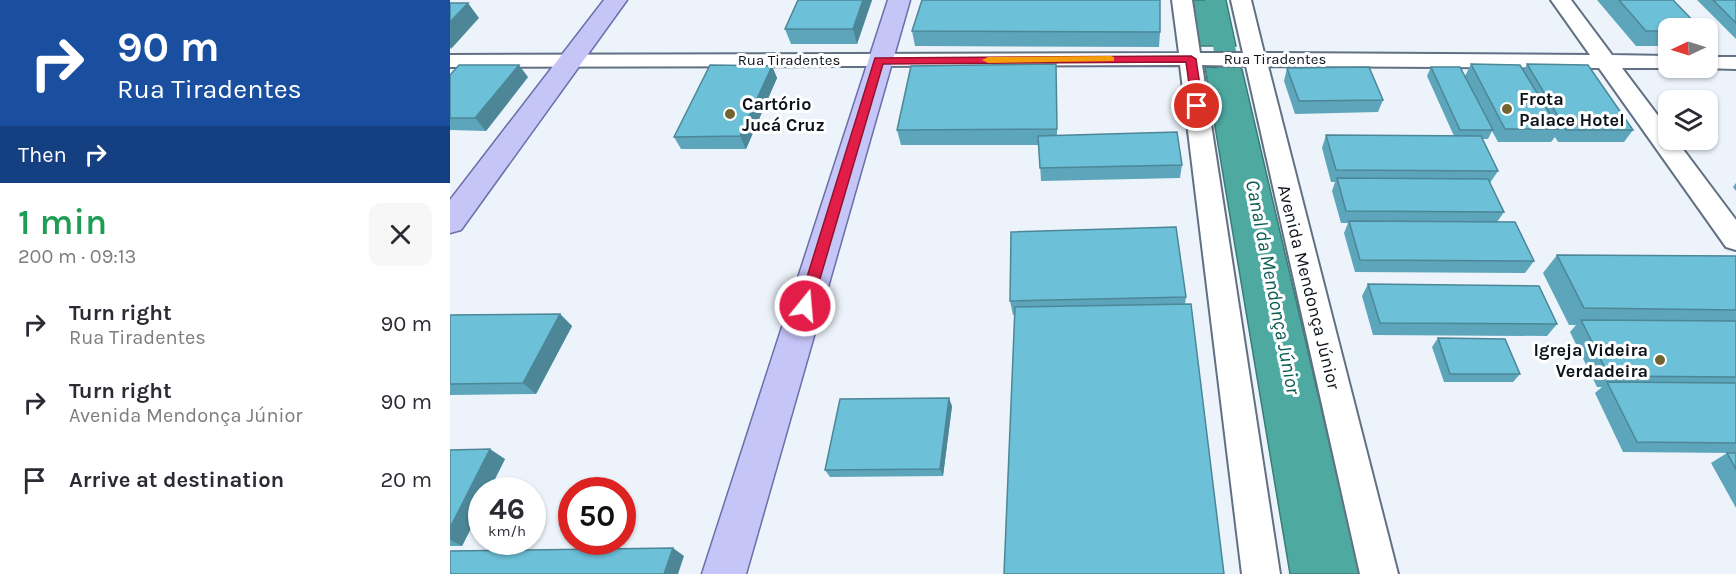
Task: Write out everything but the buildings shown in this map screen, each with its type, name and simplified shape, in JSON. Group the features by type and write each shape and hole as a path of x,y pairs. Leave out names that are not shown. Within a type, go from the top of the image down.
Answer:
{"main road":[{"path":"450,222 616,0"},
{"path":"724,574 899,0"}],"street":[{"path":"1182,0 1196,59 1262,574"},
{"name":"Avenida Mendonça Júnior","path":"1241,0 1248,59 1378,574"},
{"path":"1561,0 1736,240"},
{"name":"Rua Tiradentes","path":"460,61 1248,59 1658,62"},
{"path":"450,84 460,61"},
{"path":"1718,63 1736,63"}],"water":[{"path":"1191,0 1226,0 1236,46 1197,46"},
{"path":"1205,67 1242,69 1360,574 1290,574"}],"waterway":[{"name":"Canal da Mendonça Júnior","path":"1215,0 1233,92"}],"slow traffic":[{"path":"988,60 1111,59"}],"place":[{"name":"Frota Palace Hotel","path":"1507,109"},
{"name":"Cartório Jucá Cruz","path":"730,114"},
{"name":"Igreja Videira Verdadeira","path":"1660,360"}],"route":[{"path":"805,306 879,60 1191,59 1197,106"}]}
